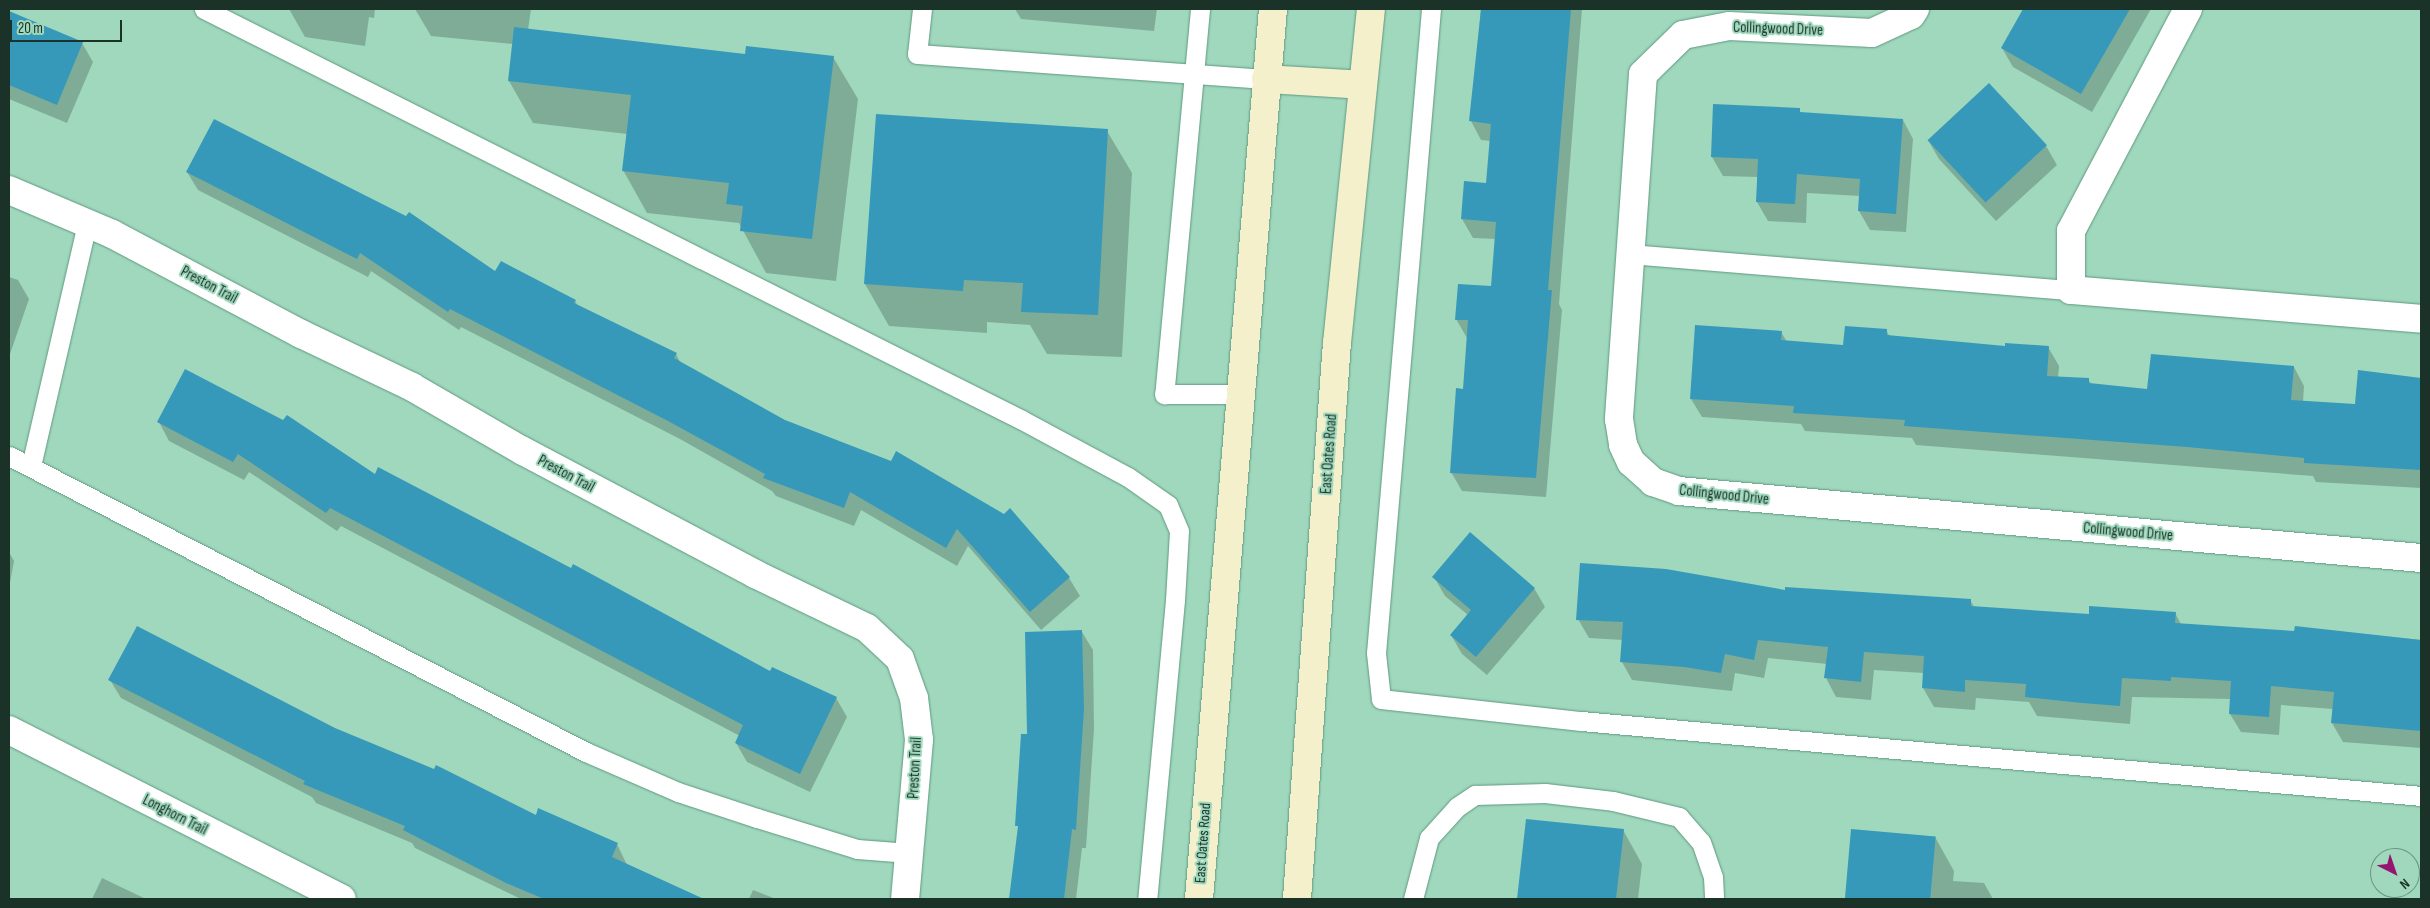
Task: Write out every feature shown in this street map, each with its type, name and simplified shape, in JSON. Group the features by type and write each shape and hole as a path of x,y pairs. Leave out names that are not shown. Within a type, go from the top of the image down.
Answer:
{"main road":[{"name":"East Oates Road","path":"1199,899 1273,9"},
{"name":"East Oates Road","path":"1297,899 1337,343 1371,9"},
{"path":"1266,79 1363,85"}],"street":[{"name":"Collingwood Drive","path":"1915,9 1911,15 1872,33 1729,26 1683,35 1643,74 1619,419 1623,445 1631,462 1653,482 1679,491 2421,558"},
{"path":"2188,9 2071,231 2071,290 2421,319"},
{"name":"Preston Trail","path":"9,190 87,223 301,334 412,387 524,451 756,574 867,628 900,659 914,698 919,740 905,899"},
{"name":"Longhorn Trail","path":"9,730 342,899"}],"lane":[{"path":"204,9 1022,420 1128,477 1168,505 1179,531 1175,600 1147,899"},
{"path":"922,9 917,54 1266,79"},
{"path":"1200,9 1164,394 1242,394"},
{"path":"1431,9 1376,652 1381,699 1581,721 2421,796"},
{"path":"31,466 87,223"},
{"path":"1630,254 2071,290"},
{"path":"9,456 586,752 678,792 757,818 857,849 909,853"},
{"path":"1413,899 1429,838 1457,807 1476,795 1545,793 1613,801 1679,817 1701,842 1713,877 1714,899"}],"building":[{"path":"1481,9 1571,9 1548,290 1552,290 1536,478 1450,473 1456,388 1463,389 1468,320 1455,320 1458,284 1491,286 1496,222 1461,219 1464,181 1486,183 1491,124 1469,121"},
{"path":"2023,9 2130,9 2081,94 2001,48"},
{"path":"9,11 83,42 57,105 9,85"},
{"path":"514,27 745,54 746,46 834,56 812,239 740,231 743,206 726,204 729,183 622,171 631,95 508,81"},
{"path":"1989,83 2047,145 1986,202 1928,140"},
{"path":"1713,104 1800,108 1800,112 1903,119 1896,214 1858,211 1860,179 1797,174 1795,204 1756,202 1758,159 1711,157"},
{"path":"876,114 1108,129 1098,315 1021,312 1023,283 964,280 963,291 864,284"},
{"path":"214,119 406,216 409,212 495,271 501,261 576,300 574,303 677,353 674,358 785,420 891,461 896,451 1004,514 1010,508 1070,577 1030,612 957,529 946,548 850,492 844,508 763,478 765,474 668,421 450,309 448,312 360,253 357,259 186,172"},
{"path":"1695,325 1782,331 1781,340 1843,345 1845,326 1887,329 1887,335 2005,346 2005,343 2049,346 2047,376 2089,378 2089,383 2147,389 2151,354 2294,366 2291,400 2355,404 2358,370 2421,378 2421,470 2304,463 2304,458 2187,447 1904,426 1905,420 1793,413 1794,406 1690,399"},
{"path":"185,369 283,420 287,415 375,474 378,467 571,568 573,564 770,671 772,667 837,697 800,774 735,743 743,725 330,508 326,513 238,454 233,462 157,422"},
{"path":"1470,532 1535,588 1476,657 1450,635 1471,610 1432,577"},
{"path":"1580,563 1666,569 1785,590 1785,587 1971,599 1971,606 2089,614 2089,606 2176,612 2175,623 2294,631 2295,626 2421,640 2421,731 2331,723 2334,692 2271,686 2269,717 2229,714 2231,681 2171,677 2171,681 2122,678 2120,706 2082,703 2025,697 2026,684 1965,680 1965,692 1922,688 1924,656 1864,652 1861,682 1824,678 1828,647 1758,640 1754,660 1725,654 1721,673 1684,667 1620,662 1623,622 1576,620"},
{"path":"137,626 335,728 434,769 436,765 536,815 538,808 618,843 612,857 704,899 544,899 506,883 403,830 405,826 303,784 305,781 108,680"},
{"path":"1082,630 1084,709 1076,830 1072,829 1064,899 1009,899 1018,826 1015,826 1021,734 1027,734 1025,632"},
{"path":"1526,819 1624,829 1616,899 1517,899"},
{"path":"1851,829 1936,836 1930,899 1845,899"}]}
